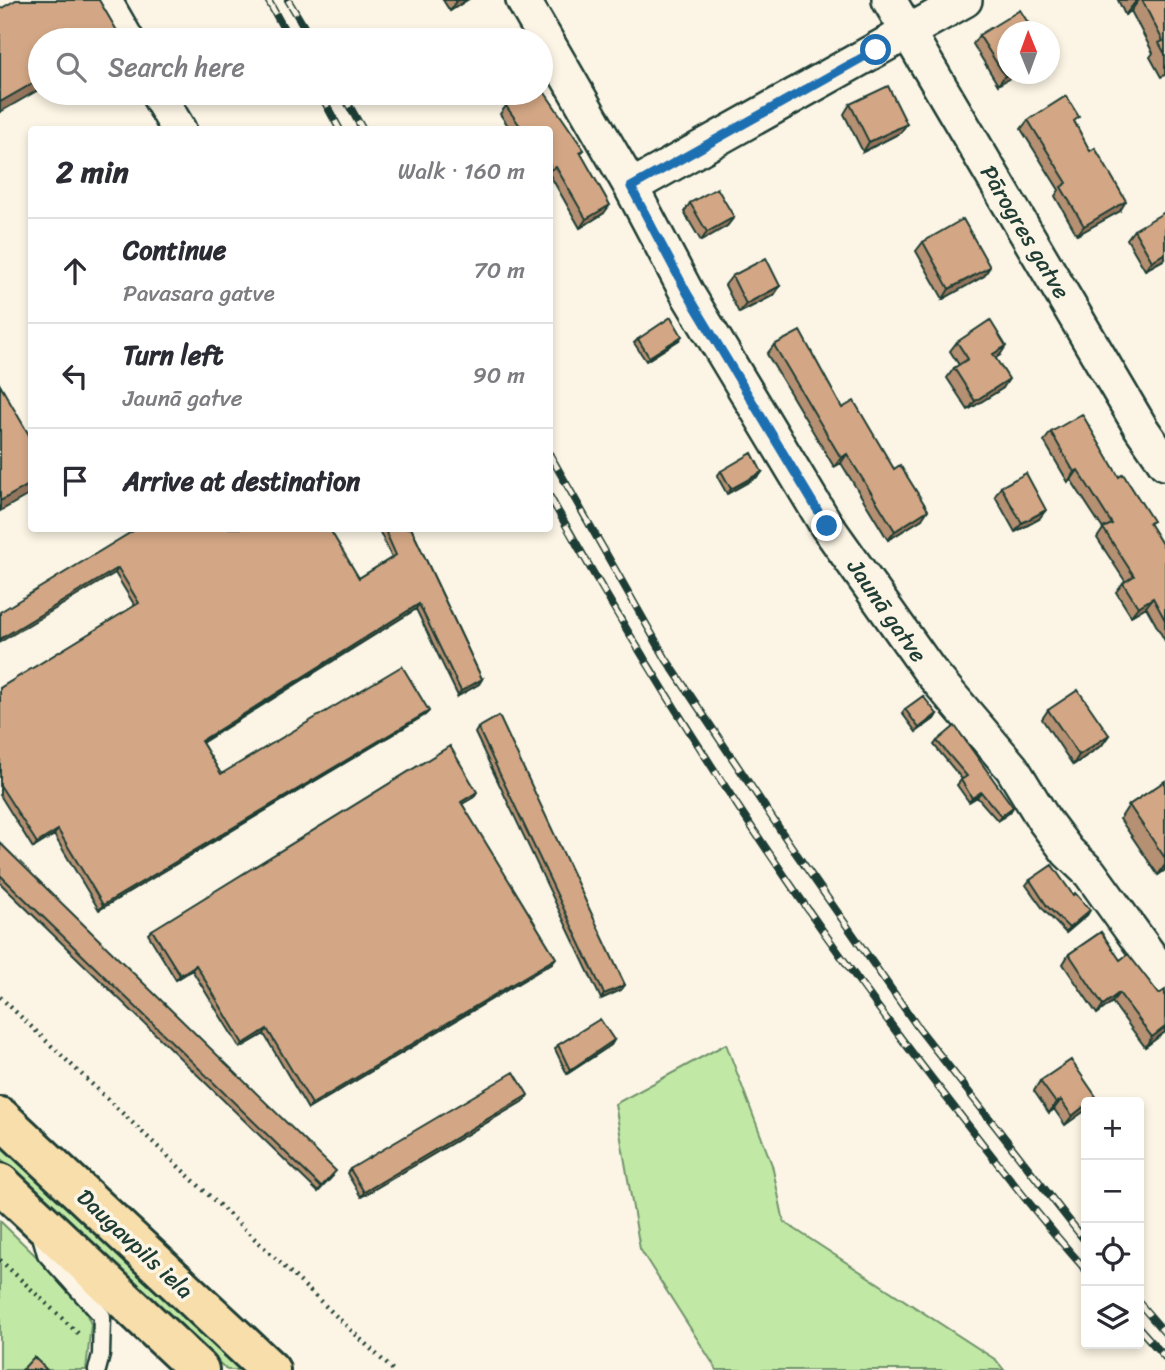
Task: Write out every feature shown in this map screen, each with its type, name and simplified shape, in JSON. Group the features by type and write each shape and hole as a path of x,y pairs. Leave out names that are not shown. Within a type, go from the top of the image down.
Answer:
{"highway":[{"name":"Daugavpils iela","path":"0,1117 270,1370"},
{"name":"Daugavpils iela","path":"0,1183 200,1370"}],"street":[{"path":"104,0 120,28"},
{"name":"Jaunā gatve","path":"523,0 539,28"},
{"name":"Pārogres gatve","path":"889,0 1141,428 1165,463"},
{"path":"631,187 965,0"},
{"name":"Jaunā gatve","path":"553,52 750,401 860,574 929,670 1012,768 1044,820 1068,852 1090,873 1165,977"},
{"path":"164,105 177,126"}],"lane":[{"path":"35,1216 46,1254 102,1316 99,1362"}],"path":[{"path":"0,997 393,1370"},
{"path":"0,1260 99,1362"}],"green space":[{"path":"726,1044 772,1165 784,1222 996,1360 1004,1370 717,1370 640,1249 615,1104"},
{"path":"0,1140 246,1370 227,1370 0,1158"},
{"path":"0,1221 80,1299 91,1324 86,1370 0,1370"}],"building":[{"path":"16,0 99,0 115,28 28,28 28,86 0,102 0,9"},
{"path":"1142,0 1165,0 1165,54 1159,43 1163,41"},
{"path":"1020,10 1027,21 1002,21"},
{"path":"997,24 997,63 979,35"},
{"path":"888,86 907,124 869,142 850,104"},
{"path":"1066,96 1079,117 1074,121 1090,151 1095,148 1126,201 1084,226 1061,187 1067,183 1028,120"},
{"path":"553,105 584,150 580,152 610,205 586,219 556,167 553,168 553,126 520,126 506,106"},
{"path":"717,188 734,217 707,232 690,203"},
{"path":"1165,212 1165,253 1152,261 1134,230"},
{"path":"963,219 990,267 949,289 923,242"},
{"path":"766,258 780,286 746,304 732,276"},
{"path":"671,317 682,336 649,357 638,339"},
{"path":"990,320 1006,346 993,354 1009,379 975,401 954,368 968,359 957,342"},
{"path":"800,331 842,408 854,401 894,469 900,465 928,510 895,531 847,454 841,458 774,345"},
{"path":"0,385 28,433 28,485 0,501"},
{"path":"1082,414 1119,477 1123,474 1153,521 1149,523 1165,549 1165,620 1153,598 1138,607 1123,583 1134,576 1103,528 1112,524 1078,470 1074,472 1051,432"},
{"path":"752,453 762,472 731,489 721,471"},
{"path":"1026,473 1046,510 1022,523 1001,487"},
{"path":"131,532 331,532 359,578 396,555 386,532 413,532 482,679 461,691 419,604 201,741 221,774 402,666 429,711 103,905 58,830 37,843 0,785 0,688 139,603 118,568 0,639 0,612"},
{"path":"1078,690 1109,735 1079,755 1048,710"},
{"path":"923,696 937,714 919,728 905,709"},
{"path":"499,716 625,985 604,994 478,728"},
{"path":"955,726 1013,807 1001,816 981,792 972,798 961,780 967,776 937,741"},
{"path":"450,746 477,792 461,802 556,958 312,1104 267,1029 243,1044 196,965 180,975 152,930"},
{"path":"1165,781 1165,858 1129,805"},
{"path":"0,843 336,1171 321,1187 0,875"},
{"path":"1052,865 1073,895 1075,893 1090,910 1069,928 1047,906 1030,880"},
{"path":"1101,932 1120,960 1128,954 1159,994 1165,990 1165,1027 1152,1037 1119,993 1103,1005 1069,954"},
{"path":"600,1019 614,1040 570,1070 558,1045"},
{"path":"1071,1060 1096,1097 1081,1097 1081,1109 1072,1116 1061,1100 1056,1103 1040,1081"},
{"path":"514,1072 528,1095 364,1192 350,1169"},
{"path":"34,1357 47,1370 22,1370"}],"railway":[{"path":"268,0 283,28"},
{"path":"288,0 305,28"},
{"path":"326,105 338,126"},
{"path":"349,105 361,126"},
{"path":"553,460 666,659 791,846 917,1026 1081,1236"},
{"path":"553,502 690,733 791,885 897,1033 1035,1210 1081,1264"},
{"path":"1144,1309 1165,1333"},
{"path":"1144,1334 1165,1357"}],"route":[{"path":"827,526 687,293 631,187 876,50"}]}
